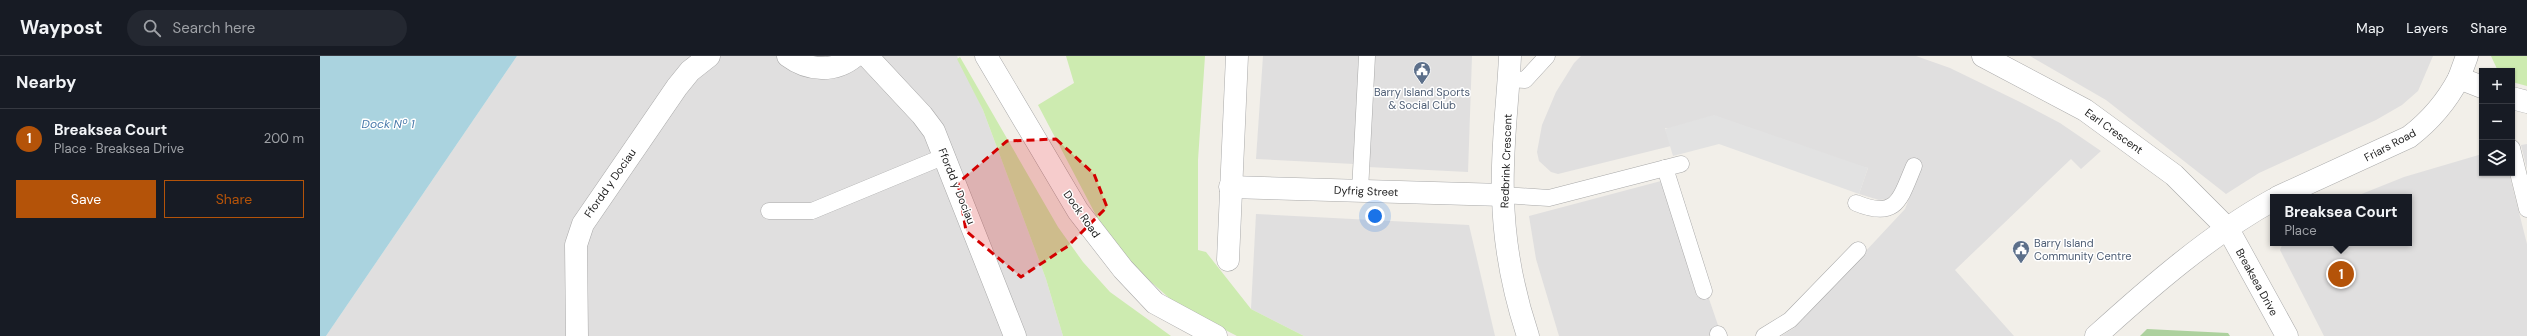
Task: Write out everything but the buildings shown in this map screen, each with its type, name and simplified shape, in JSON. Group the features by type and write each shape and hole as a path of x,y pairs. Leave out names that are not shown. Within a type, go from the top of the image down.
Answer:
{"street":[{"name":"Ffordd y Dociau","path":"577,336 576,245 583,224 677,87 690,71 709,56"},
{"path":"788,56 802,65 818,69 834,68 855,56"},
{"name":"Ffordd y Dociau","path":"866,56 922,115 934,131 1015,336"},
{"name":"Dock Road","path":"986,56 1078,211 1123,269 1155,303 1216,336"},
{"path":"1228,260 1230,187 1237,56"},
{"name":"Redbrink Crescent","path":"1510,56 1503,195 1510,268 1528,336"},
{"name":"Earl Crescent","path":"1983,56 2085,110 2174,175 2228,229"},
{"path":"2467,56 2459,78 2479,86"},
{"name":"Friars Road","path":"2285,194 2409,137 2425,125 2451,94 2459,78"},
{"path":"2515,99 2527,102"},
{"name":"Dyfrig Street","path":"1230,187 1503,195"},
{"path":"2096,336 2141,295 2228,229 2270,202"},
{"name":"Breaksea Drive","path":"2228,229 2287,336"}],"lane":[{"path":"1360,191 1367,56"},
{"path":"1509,79 1525,80 1547,56"},
{"path":"769,211 812,211 945,156"},
{"path":"2515,160 2527,209"},
{"path":"1503,195 1549,198 1681,164"},
{"path":"1856,203 1873,210 1882,210 1892,206 1900,199 1914,166"},
{"path":"1665,168 1704,291"},
{"path":"1764,336 1790,320 1858,250"}],"highlighted area":[{"path":"1056,139 1094,174 1107,207 1068,246 1021,277 966,231 958,183 1007,141"}],"shaded area":[{"path":"517,56 957,56 983,110 1046,279 1063,336 326,336"},
{"path":"1263,56 1359,56 1354,164 1256,159"},
{"name":"Barry Island Sports & Social Club","path":"1374,56 1472,56 1468,172 1368,167"},
{"path":"1581,56 1916,56 1950,68 2020,102 2060,123 2101,151 2081,169 2071,159 1955,270 2014,336 1781,336 1794,328 1905,209 1922,166 1910,160 1895,191 1887,199 1879,200 1859,194 1868,168 1665,128 1671,146 1558,174 1551,172 1539,161 1537,152 1542,125 1556,92 1574,63"},
{"path":"2030,56 2433,56 2418,91 2402,105 2376,120 2259,173 2226,194 2106,100"},
{"path":"1714,115 1868,168 1859,194 1719,144 1673,156 1665,129"},
{"path":"2527,144 2527,169 2521,145"},
{"path":"2479,155 2479,176 2510,176 2527,244 2527,336 2324,336 2280,250 2282,246 2412,246 2412,194 2362,194 2404,177"},
{"path":"1661,181 1697,296 1707,293 1720,331 1708,336 1559,336 1536,259 1529,216"},
{"path":"1256,214 1469,225 1495,336 1304,336 1251,309"}],"green space":[{"path":"1066,56 1205,56 1198,160 1198,250 1206,252 1251,309 1304,336 1237,336 1177,305 1141,273 1110,242 1038,105 1074,83"},
{"path":"2491,56 2527,56 2527,86 2515,83 2515,68 2497,68"},
{"path":"960,57 1058,227 1083,262 1110,292 1171,336 1063,336 1046,279 983,110 957,59"},
{"path":"2147,329 2228,333 2230,336 2140,336"}],"water":[{"name":"Dock Nº 1","path":"320,56 517,56 326,336 320,336"}],"place":[{"name":"Barry Island Sports & Social Club","path":"1422,85"},
{"name":"Barry Island Community Centre","path":"2021,264"},
{"name":"Breaksea Court","path":"2341,274"}]}
